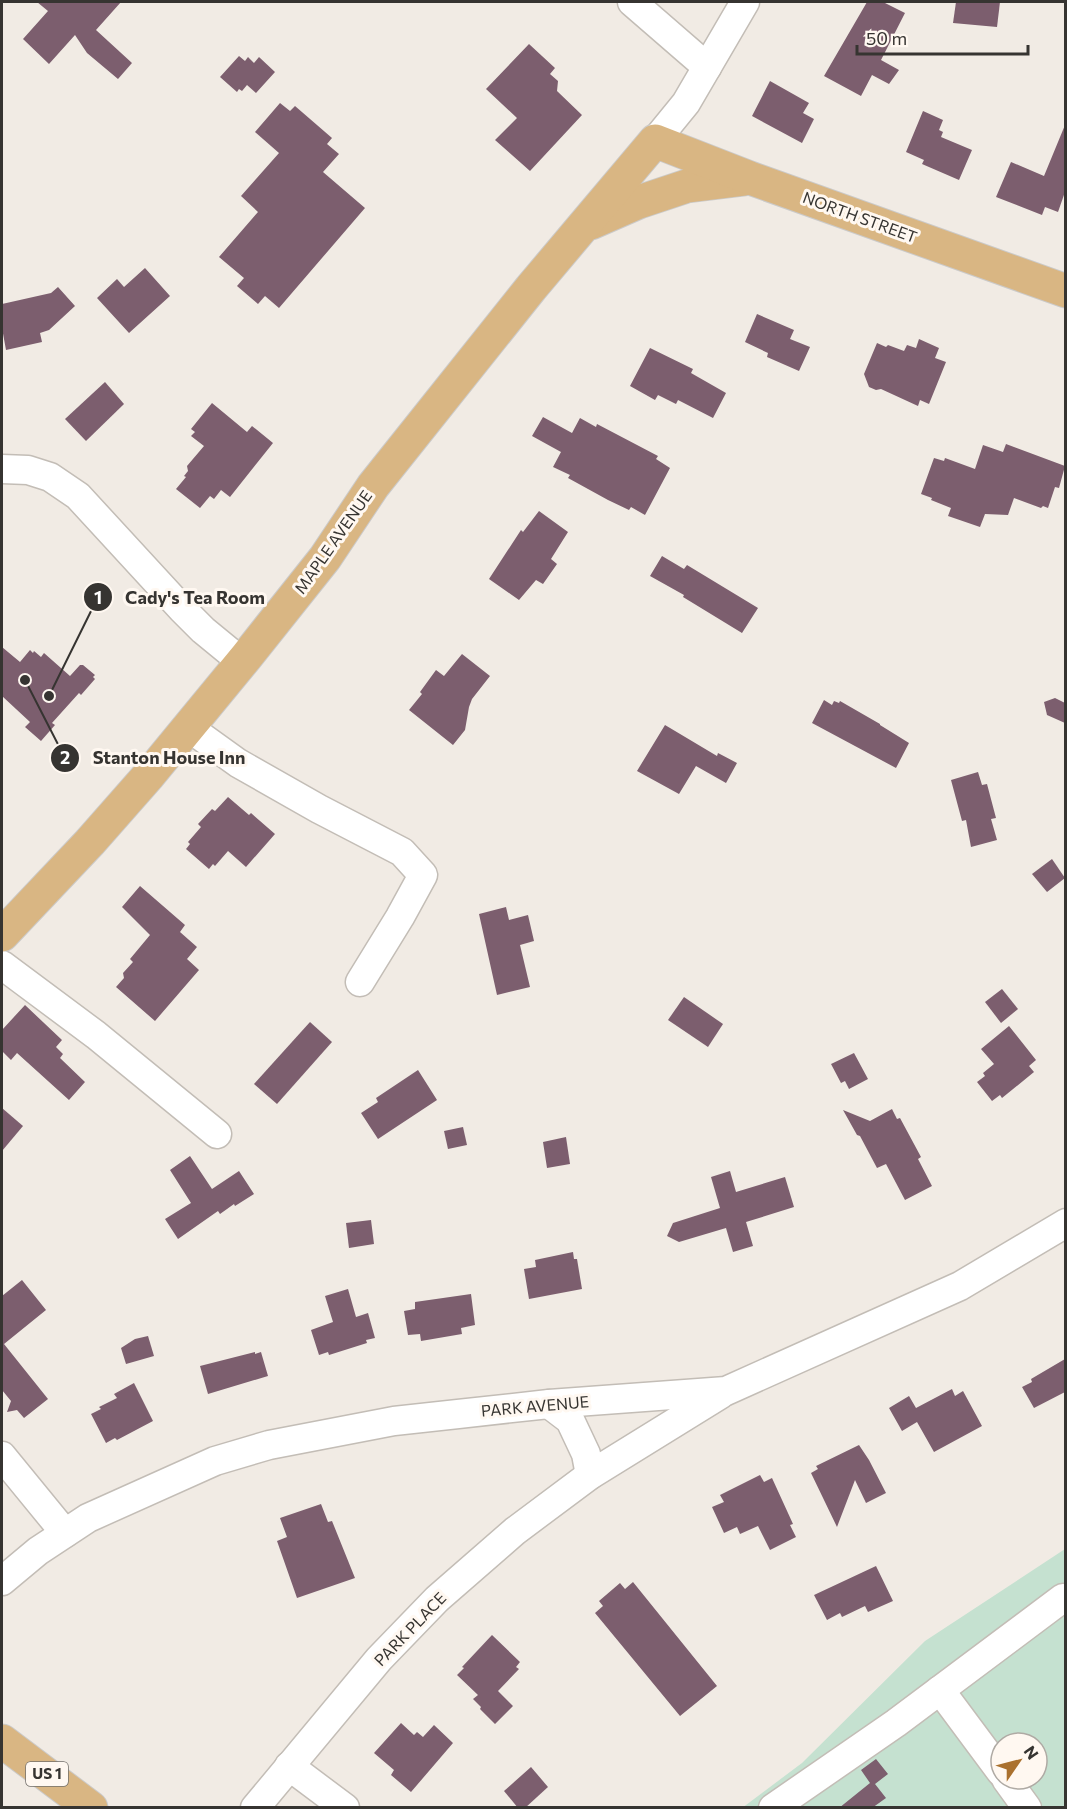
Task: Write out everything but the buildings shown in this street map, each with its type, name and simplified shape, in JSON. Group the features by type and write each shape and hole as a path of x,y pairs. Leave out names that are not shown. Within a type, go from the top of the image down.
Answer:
{"main road":[{"name":"NORTH STREET","path":"655,141 750,178 1065,291"},
{"name":"MAPLE AVENUE","path":"2,935 90,842 242,662 325,558 373,486 531,288 655,141"},
{"path":"584,226 639,202 687,186 750,178"},
{"name":"US 1","path":"2,1741 91,1808"}],"street":[{"path":"632,2 707,67"},
{"path":"655,141 686,103 745,2"},
{"path":"2,469 28,470 51,477 78,496 182,609 203,630 242,662"},
{"path":"188,727 238,763 402,852 423,875 360,982"},
{"path":"2,964 96,1035 217,1134"},
{"name":"PARK AVENUE","path":"2,1581 38,1551 88,1518 215,1461 269,1445 394,1421 549,1404 726,1391 960,1286 1065,1222"},
{"name":"PARK PLACE","path":"255,1808 380,1659 437,1599 515,1531 590,1475 726,1391"},
{"path":"549,1404 570,1419 586,1454 590,1475"},
{"path":"2,1456 65,1533"},
{"path":"773,1808 940,1690 1063,1598"},
{"path":"940,1690 989,1756"},
{"path":"289,1766 345,1808"},
{"path":"1015,1791 1027,1808"}],"green space":[{"path":"1065,1549 1065,1807 742,1808 802,1763 925,1641"}],"place":[{"name":"Stanton House Inn","path":"25,680"},
{"name":"Cady's Tea Room","path":"49,696"}]}
